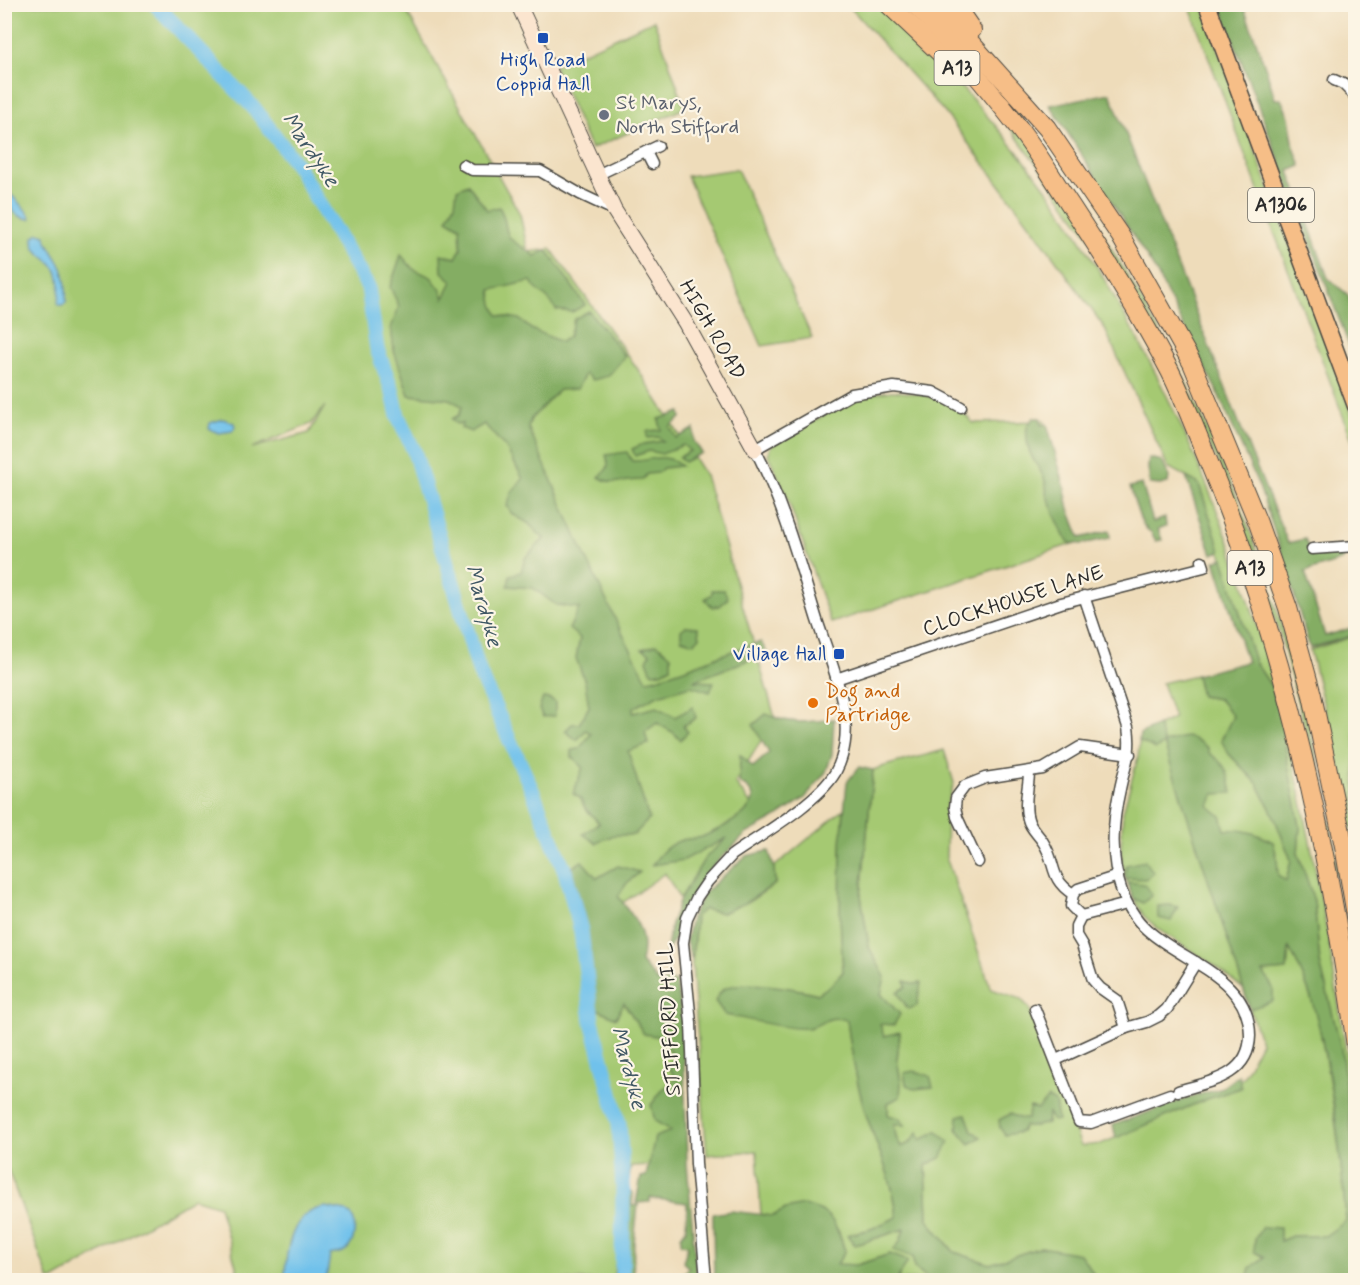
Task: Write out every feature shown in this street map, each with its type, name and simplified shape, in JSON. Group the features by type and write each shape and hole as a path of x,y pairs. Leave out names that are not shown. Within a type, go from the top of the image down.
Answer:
{"highway":[{"name":"A13","path":"888,4 955,66 1024,135"},
{"name":"A13","path":"914,4 931,21 1024,135 1104,257 1170,372 1237,530 1269,626 1290,701 1311,788 1356,1046"},
{"name":"A13","path":"936,4 1019,94 1047,128 1121,237 1192,363 1258,523 1288,608 1312,694 1342,835 1356,915"},
{"name":"A13","path":"954,4 1019,94"}],"main road":[{"name":"A1306","path":"1207,4 1356,406"}],"street":[{"name":"HIGH ROAD","path":"523,8 614,210 685,322 755,449 777,496 836,679"},
{"path":"1334,80 1354,90"},
{"path":"597,175 658,146"},
{"path":"646,152 652,164"},
{"path":"463,165 472,170 540,171 614,210"},
{"path":"755,449 852,394 894,387 933,392 961,407"},
{"path":"1312,549 1356,546"},
{"name":"CLOCKHOUSE LANE","path":"836,679 1084,596 1206,564"},
{"path":"1035,1009 1079,1122 1091,1123 1231,1074 1244,1059 1249,1048 1248,1019 1230,987 1215,974 1150,933 1127,904 1118,876 1113,833 1114,814 1130,754 1128,727 1084,596"},
{"name":"STIFFORD HILL","path":"706,1281 697,1175 691,1023 683,958 685,926 697,897 721,866 732,855 820,793 836,771 845,741 845,713 836,679"},
{"path":"978,862 957,817 955,807 956,798 965,786 979,779 1043,769 1085,746 1105,752 1130,754"},
{"path":"1029,772 1027,818 1048,852 1059,884 1073,894"},
{"path":"1081,916 1071,906 1073,894 1078,889 1118,876"},
{"path":"1126,1028 1117,1000 1093,980 1082,945 1076,935 1076,926 1081,916 1127,904"},
{"path":"1056,1060 1126,1028 1147,1022 1167,1009 1196,962"}],"green space":[{"path":"5,5 403,5 520,214 528,252 551,249 637,368 705,475 775,718 735,783 759,815 712,855 680,899 665,873 614,909 643,978 671,1006 682,1164 631,1166 613,1280 240,1280 219,1206 194,1198 53,1280 49,1280 5,1162","holes":["325,406 309,433 252,448 311,424"]},
{"path":"848,5 881,5 971,98 1034,172 1073,228 1110,289 1163,389 1195,458 1224,528 1248,598 1289,743 1323,911 1350,1076 1356,1124 1355,1170 1341,1048 1320,963 1314,901 1298,853 1300,826 1282,722 1271,686 1255,662 1199,484 1168,467 1104,327 1035,231 946,114"},
{"path":"921,5 927,5 1007,100 1079,199 1143,302 1198,409 1245,520 1284,634 1315,753 1338,875 1336,875 1306,733 1281,637 1241,520 1217,460 1143,311"},
{"path":"1189,5 1202,5 1355,423 1355,448"},
{"path":"1220,5 1243,5 1275,99 1281,99 1289,117 1294,147 1301,166 1289,171 1328,278 1348,295 1355,313 1355,361"},
{"path":"654,20 685,108 591,149 554,66"},
{"path":"1110,93 1288,543 1305,539 1311,554 1343,554 1343,560 1305,572 1325,636 1355,627 1355,635 1310,648 1259,486 1216,389 1155,270 1050,105"},
{"path":"737,169 812,338 762,346 687,176"},
{"path":"468,184 487,210 499,207 508,235 513,241 535,256 547,250 585,305 572,312 556,310 531,281 491,290 493,304 498,315 519,319 531,329 561,342 569,336 574,319 589,311 625,356 608,376 593,380 585,374 577,389 559,390 531,419 528,427 582,549 647,680 761,642 767,653 693,681 714,682 710,692 691,686 658,695 633,708 633,713 657,707 675,717 693,707 696,718 683,726 688,732 680,740 674,733 657,723 645,732 648,744 628,751 649,819 634,835 614,835 596,843 583,834 599,823 585,808 580,798 573,794 583,767 572,757 572,750 579,749 591,734 586,730 577,740 565,731 572,724 579,724 589,707 585,682 576,658 580,638 569,629 579,608 556,605 533,588 508,586 510,575 521,572 525,558 544,539 528,523 512,514 507,506 512,492 523,479 506,448 484,424 471,432 461,428 462,423 457,424 452,419 459,415 462,406 449,399 409,395 394,351 391,328 399,306 390,287 401,255 413,269 431,277 444,298 452,281 442,272 441,254 456,258 461,248 460,227 447,219 455,204 457,189"},
{"path":"893,391 937,398 947,402 965,414 973,423 1044,421 1075,543 831,623 786,494 768,455 770,447 840,406 866,394"},
{"path":"680,412 681,418 670,427 676,438 694,429 694,441 702,453 684,462 679,457 690,451 683,445 662,454 649,451 635,456 632,449 643,444 663,441 658,437 647,438 647,431 661,430 659,419"},
{"path":"1033,418 1041,418 1041,425 1047,424 1069,509 1080,538 1109,531 1110,538 1082,544 1070,543 1064,536 1046,494 1043,477 1029,450 1027,426"},
{"path":"627,452 632,461 662,458 674,461 681,466 663,468 658,473 647,474 642,480 610,482 599,477 607,468 606,455"},
{"path":"1149,458 1162,461 1169,476 1168,483 1150,484"},
{"path":"1186,477 1199,484 1221,551 1212,554"},
{"path":"1142,484 1153,522 1165,518 1166,526 1158,529 1162,540 1156,541 1143,525 1138,512 1130,487"},
{"path":"1223,558 1255,662 1271,686 1282,722 1300,826 1298,853 1314,901 1320,963 1341,1048 1356,1170 1355,1280 1247,1280 1250,1268 1265,1257 1254,1252 1255,1239 1262,1227 1280,1228 1280,1241 1292,1236 1325,1236 1346,1221 1337,1127 1325,1054 1309,992 1289,948 1287,970 1263,972 1273,988 1273,1001 1250,1009 1164,744 1156,749 1139,741 1140,734 1158,725 1164,743 1187,737 1208,748 1209,753 1220,761 1226,770 1232,793 1214,794 1209,806 1221,816 1225,830 1250,832 1273,842 1278,875 1286,881 1291,860 1273,814 1257,783 1229,754 1221,740 1233,716 1219,699 1201,696 1196,675 1247,662 1215,561"},
{"path":"712,590 724,590 728,598 720,606 712,607 705,599 712,594"},
{"path":"686,626 698,627 700,637 694,643 681,639 681,630"},
{"path":"1356,636 1355,853 1345,790 1310,650"},
{"path":"657,644 671,656 671,667 662,672 652,673 647,660 650,653 642,649"},
{"path":"1196,675 1201,696 1219,699 1233,716 1229,754 1257,783 1273,814 1291,860 1285,891 1289,947 1302,972 1318,1018 1343,1177 1346,1222 1325,1236 1292,1236 1250,1268 1247,1280 1098,1280 1097,1277 1041,1247 990,1264 954,1252 928,1220 926,1164 918,1133 910,1143 901,1147 894,1125 904,1125 888,1115 888,1103 901,1083 897,1059 900,1033 884,1037 879,1023 881,994 869,947 861,896 873,770 944,750 954,783 947,804 946,857 991,989 1021,999 1029,1008 1081,1146 1101,1144 1230,1089 1243,1077 1261,1042 1243,989 1217,967 1159,930 1144,916 1133,898 1123,872 1121,847 1123,812 1138,757 1140,734 1174,718 1162,683"},
{"path":"543,698 555,702 555,716 543,717 539,709"},
{"path":"766,714 791,721 834,719 832,754 826,772 805,798 746,834 711,868 666,954 671,924 680,899 705,858 727,838 684,860 652,865 670,845 682,840 702,837 743,814 750,806 753,798 750,790 739,783 740,755 753,767 769,753 753,725"},
{"path":"859,767 873,770 861,896 869,947 885,977 881,994 900,1014 894,1025 880,1024 884,1036 900,1032 897,1059 901,1083 900,1097 888,1103 888,1115 899,1118 905,1125 894,1125 901,1147 910,1143 918,1132 921,1140 937,1131 949,1142 941,1158 926,1165 928,1220 954,1252 990,1264 1041,1247 1080,1254 1098,1280 930,1280 914,1267 913,1257 893,1250 900,1242 904,1229 855,1245 847,1235 871,1229 897,1217 888,1176 862,1100 847,1020 835,1018 808,1028 791,1028 725,1015 715,1001 724,989 743,984 818,994 831,985 843,972 840,918 841,843 847,782"},
{"path":"844,809 840,890 843,972 831,985 818,994 777,987 734,986 753,1019 807,1028 834,1017 847,1019 862,1100 888,1176 897,1217 871,1229 848,1235 855,1245 904,1229 900,1242 913,1257 914,1267 930,1280 897,1280 890,1254 857,1265 836,1265 845,1251 839,1232 830,1218 786,1209 773,1216 761,1215 757,1151 707,1155 692,964 696,916 704,909 722,913 750,901 775,884 774,867"},
{"path":"769,851 774,867 775,884 747,902 722,913 704,909 696,916 692,960 686,942 691,918 704,893 746,856"},
{"path":"582,861 597,878 618,866 640,872 627,883 618,896 635,919 641,933 643,951 641,962 658,982 676,982 683,1025 687,1164 697,1280 676,1280 689,1268 683,1262 688,1245 681,1244 681,1236 686,1229 687,1203 650,1198 650,1202 636,1203 641,1177 646,1176 655,1137 671,1131 655,1121 651,1105 663,1089 676,1079 668,1066 674,1058 661,1037 644,1034 624,1003 616,1018 595,1008 585,920 571,868"},
{"path":"1145,861 1154,873 1145,879 1125,878 1126,865"},
{"path":"1127,882 1144,884 1152,895 1143,903 1133,898"},
{"path":"1158,906 1178,907 1171,921 1158,918"},
{"path":"905,981 914,984 921,983 917,1006 908,1009 897,992 906,987"},
{"path":"914,1071 930,1076 933,1087 914,1089 906,1084 904,1073"},
{"path":"1239,1075 1241,1088 1207,1099 1116,1138 1113,1125 1193,1096 1220,1089"},
{"path":"1048,1098 1055,1102 1058,1120 1053,1121 1048,1113 1047,1123 1024,1126 1021,1132 1005,1135 1000,1128 999,1120 1010,1114 1027,1119 1030,1107 1038,1109"},
{"path":"966,1114 972,1131 981,1137 970,1144 957,1129 958,1116"},
{"path":"629,1190 633,1193 632,1206 638,1205 633,1280 623,1280 625,1215"},
{"path":"803,1205 821,1210 832,1220 845,1251 837,1264 857,1265 890,1254 908,1261 897,1280 714,1280 713,1214 731,1211 773,1216 786,1209"}],"water":[{"path":"5,187 30,219 14,212 6,198"},
{"path":"39,233 45,235 63,271 66,282 66,302 63,305 59,305 58,302 60,287 55,268 34,247 33,237"},
{"path":"223,419 234,423 235,427 232,431 219,433 209,429 210,423"},
{"path":"326,1207 346,1211 353,1217 354,1230 351,1244 343,1252 330,1255 324,1280 285,1280 286,1257 292,1234 305,1216 314,1210"}],"waterway":[{"name":"Mardyke","path":"155,4 254,108 296,164 368,287 377,349 393,393 398,416 414,451 480,674 533,792 565,871 581,931 592,1021 619,1124 623,1187 622,1280"}],"place":[{"name":"High Road Coppid Hall","path":"543,38"},
{"name":"St Marys, North Stifford","path":"604,115"},
{"name":"Village Hall","path":"839,654"},
{"name":"Dog and Partridge","path":"813,703"}]}
